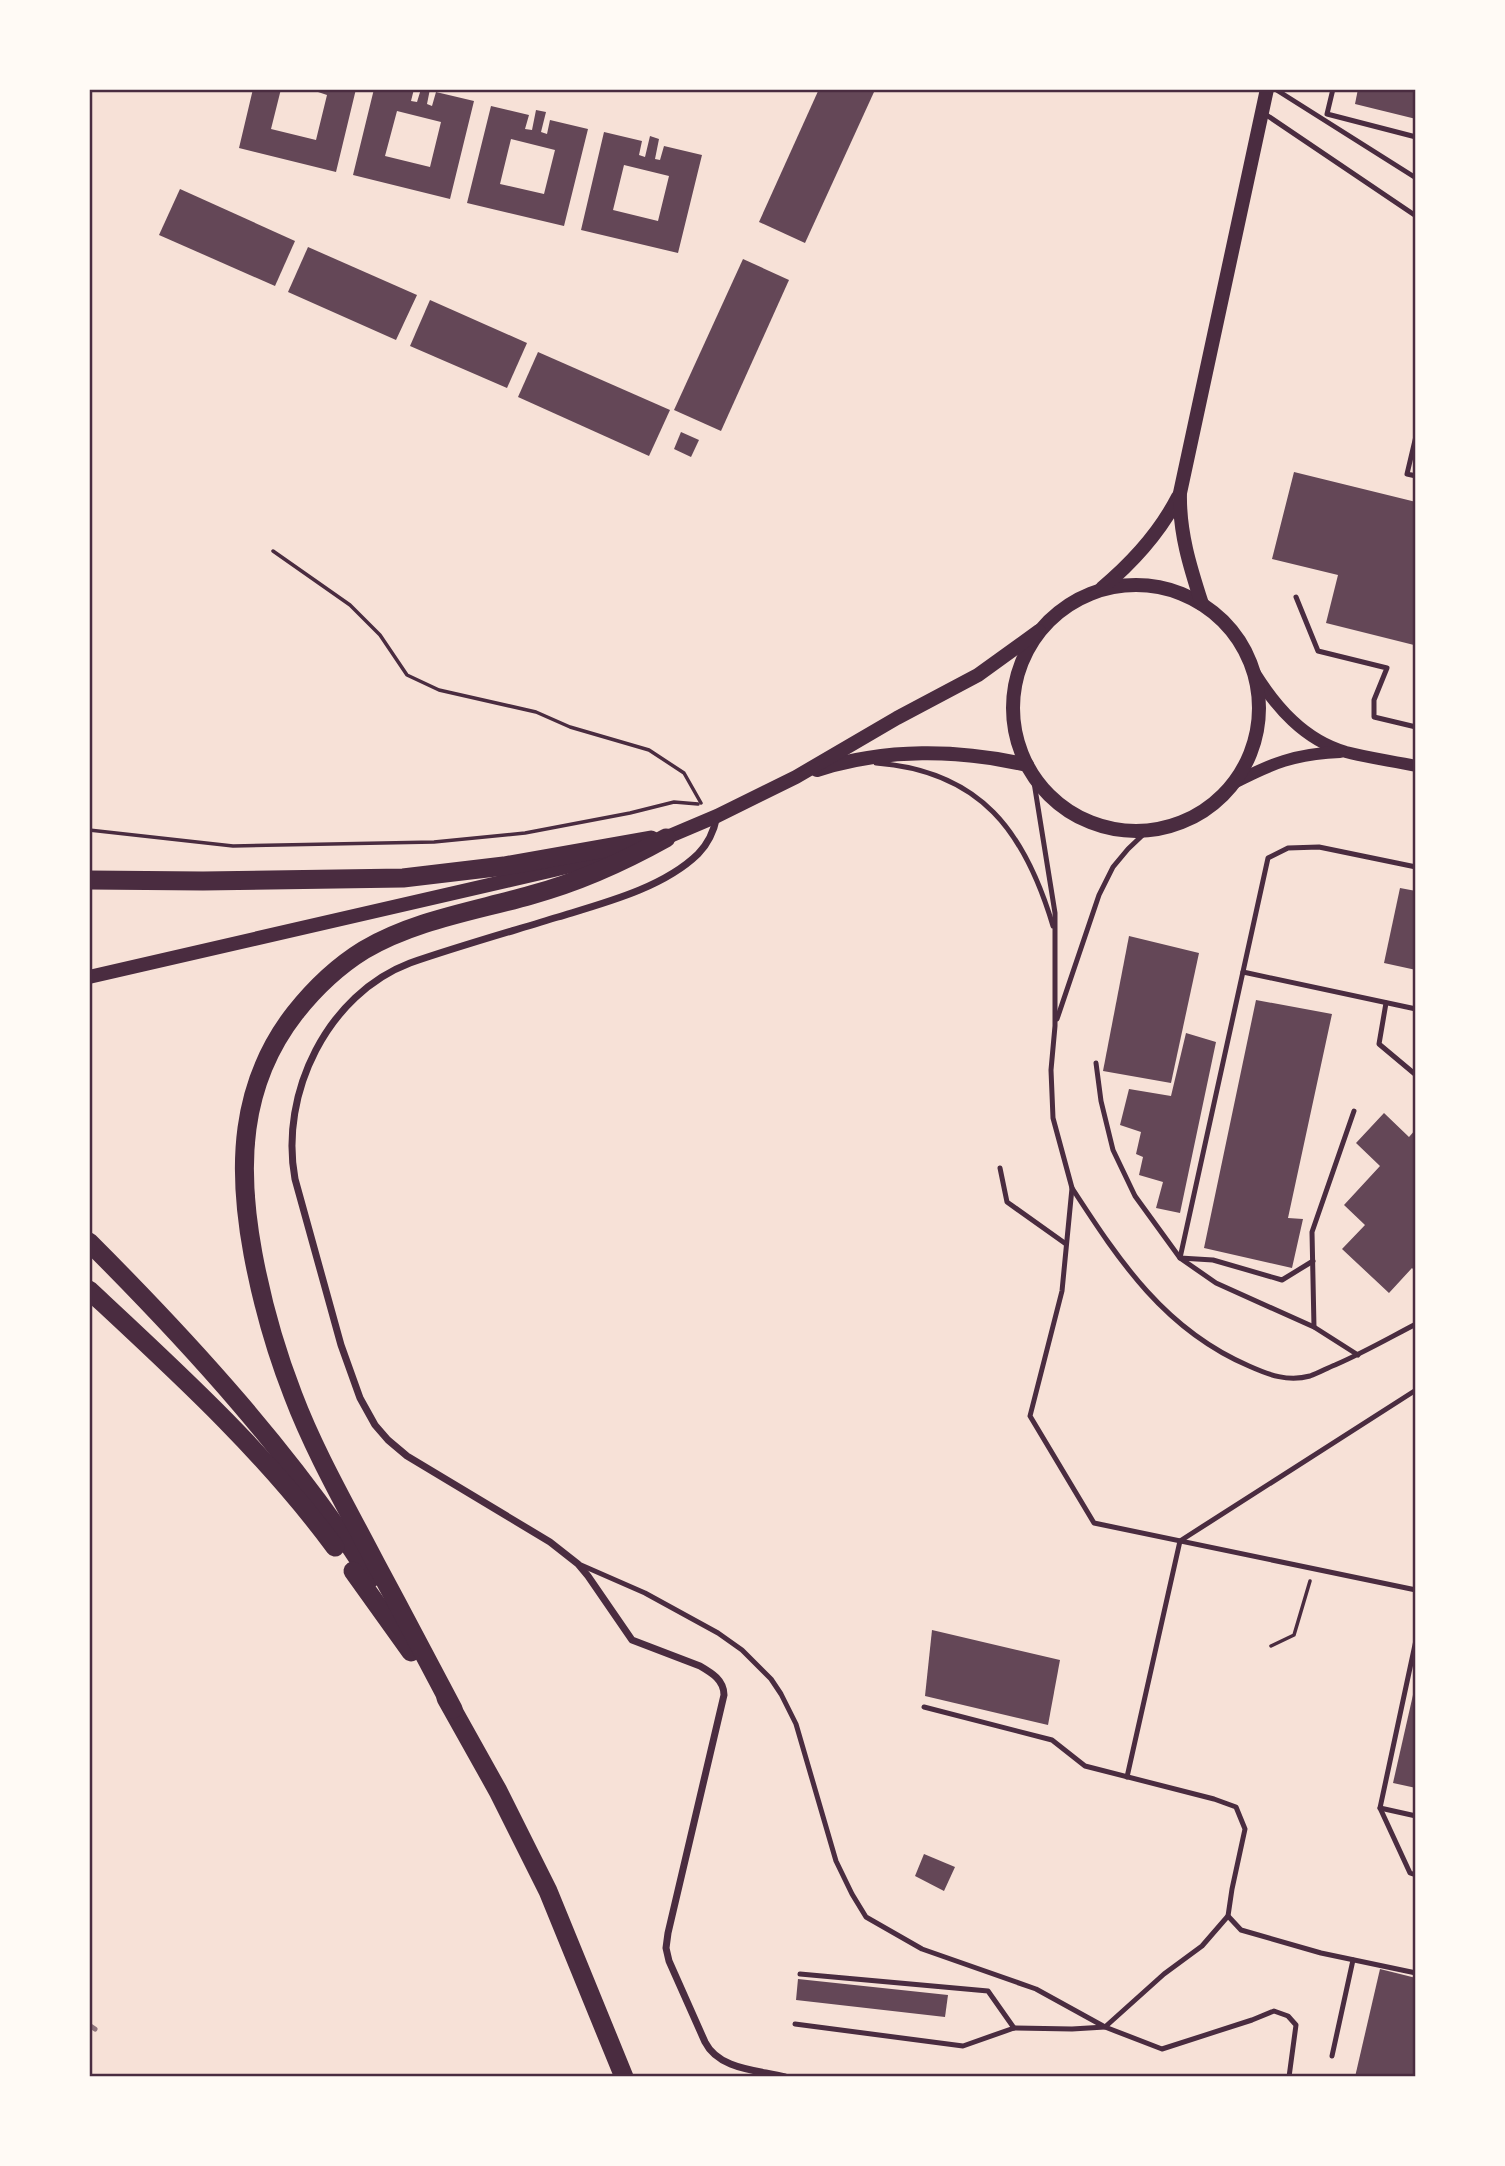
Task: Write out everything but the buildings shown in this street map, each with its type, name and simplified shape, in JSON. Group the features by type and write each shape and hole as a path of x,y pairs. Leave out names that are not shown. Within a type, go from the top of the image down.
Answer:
{"highway":[{"path":"89,880 403,878 504,866 666,838"},
{"path":"624,2077 548,1891 498,1790 330,1478 300,1412 281,1362 260,1290 245,1200 243,1158 251,1104 268,1055 292,1017 328,978 364,950 394,934 426,923 533,895 583,878 666,838"},
{"path":"89,1242 143,1296 220,1381 297,1474 357,1557 453,1709"},
{"path":"89,1290 199,1393 281,1480 332,1543 453,1709"}],"main road":[{"path":"1202,604 1182,535 1180,493 1267,89"},
{"path":"89,977 577,865 666,838 717,816 796,777 978,675 1008,655 1067,606 1101,589 1140,554 1169,514 1180,493"},
{"path":"1039,631 1021,662 1013,697 1015,732 1030,771 1055,801 1083,819 1115,829 1148,830 1180,822 1209,807 1232,784 1248,759 1256,730 1259,701 1254,672 1242,645 1225,622 1202,604 1170,589 1136,584 1101,589"},
{"path":"796,777 856,761 936,753 992,757 1030,771"}],"street":[{"path":"1254,672 1283,713 1317,739 1344,751 1416,766"},
{"path":"1232,784 1291,757 1344,751"},
{"path":"717,816 705,846 680,868 649,885 607,902 410,963 377,979 343,1009 321,1040 303,1084 293,1119 291,1143 295,1179 335,1327 355,1386 370,1417 388,1440 407,1456 547,1539 578,1564 632,1640 701,1666 722,1683 724,1695 682,1868 668,1933 667,1954 712,2054 730,2064 785,2077"}],"lane":[{"path":"1275,89 1416,178"},
{"path":"1333,89 1327,114 1416,137"},
{"path":"1262,112 1416,216"},
{"path":"1416,436 1407,474 1416,476"},
{"path":"1296,597 1318,651 1387,668 1374,700 1374,718 1416,727"},
{"path":"856,761 890,764 925,772 959,786 986,804 1008,828 1026,855 1042,888 1056,935"},
{"path":"1030,771 1051,880 1056,935 1055,1026 1051,1070 1053,1118 1072,1188 1112,1250 1152,1299 1192,1334 1232,1359 1276,1378 1309,1376 1358,1355 1416,1324"},
{"path":"1055,1026 1099,895 1113,867 1148,830"},
{"path":"1180,1258 1268,858 1289,848 1319,847 1416,867"},
{"path":"1243,972 1416,1009"},
{"path":"1387,1003 1379,1044 1416,1075"},
{"path":"1096,1063 1101,1101 1113,1150 1135,1196 1180,1258 1216,1283 1314,1326 1358,1355"},
{"path":"1314,1326 1312,1232 1354,1111"},
{"path":"1000,1168 1007,1202 1066,1244"},
{"path":"1072,1188 1062,1291 1030,1416 1094,1523 1416,1590"},
{"path":"1180,1258 1213,1260 1282,1280 1312,1261"},
{"path":"1127,1777 1180,1541 1416,1390"},
{"path":"578,1564 645,1593 718,1633 742,1650 771,1679 796,1724 836,1861 866,1917 922,1949 1036,1989 1105,2027 1162,2049 1252,2021 1274,2011 1288,2016 1296,2025 1289,2077"},
{"path":"1416,1640 1380,1808 1410,1873 1416,1875"},
{"path":"795,2024 963,2046 1014,2028 1105,2027 1164,1974 1202,1946 1228,1916 1231,1889 1245,1829 1236,1807 1085,1766 1052,1740 924,1707"},
{"path":"1380,1808 1416,1816"},
{"path":"1228,1916 1241,1930 1321,1953 1416,1973"},
{"path":"1332,2056 1353,1960"},
{"path":"800,1974 988,1991 1014,2028"}],"path":[{"path":"89,830 233,846 434,842 525,833 674,802 702,805 684,773 649,750 570,727 536,712 439,690 407,675 380,635 350,605 273,551"},
{"path":"1271,1646 1294,1635 1313,1569"}],"railway":[{"path":"89,2025 95,2029"}]}
